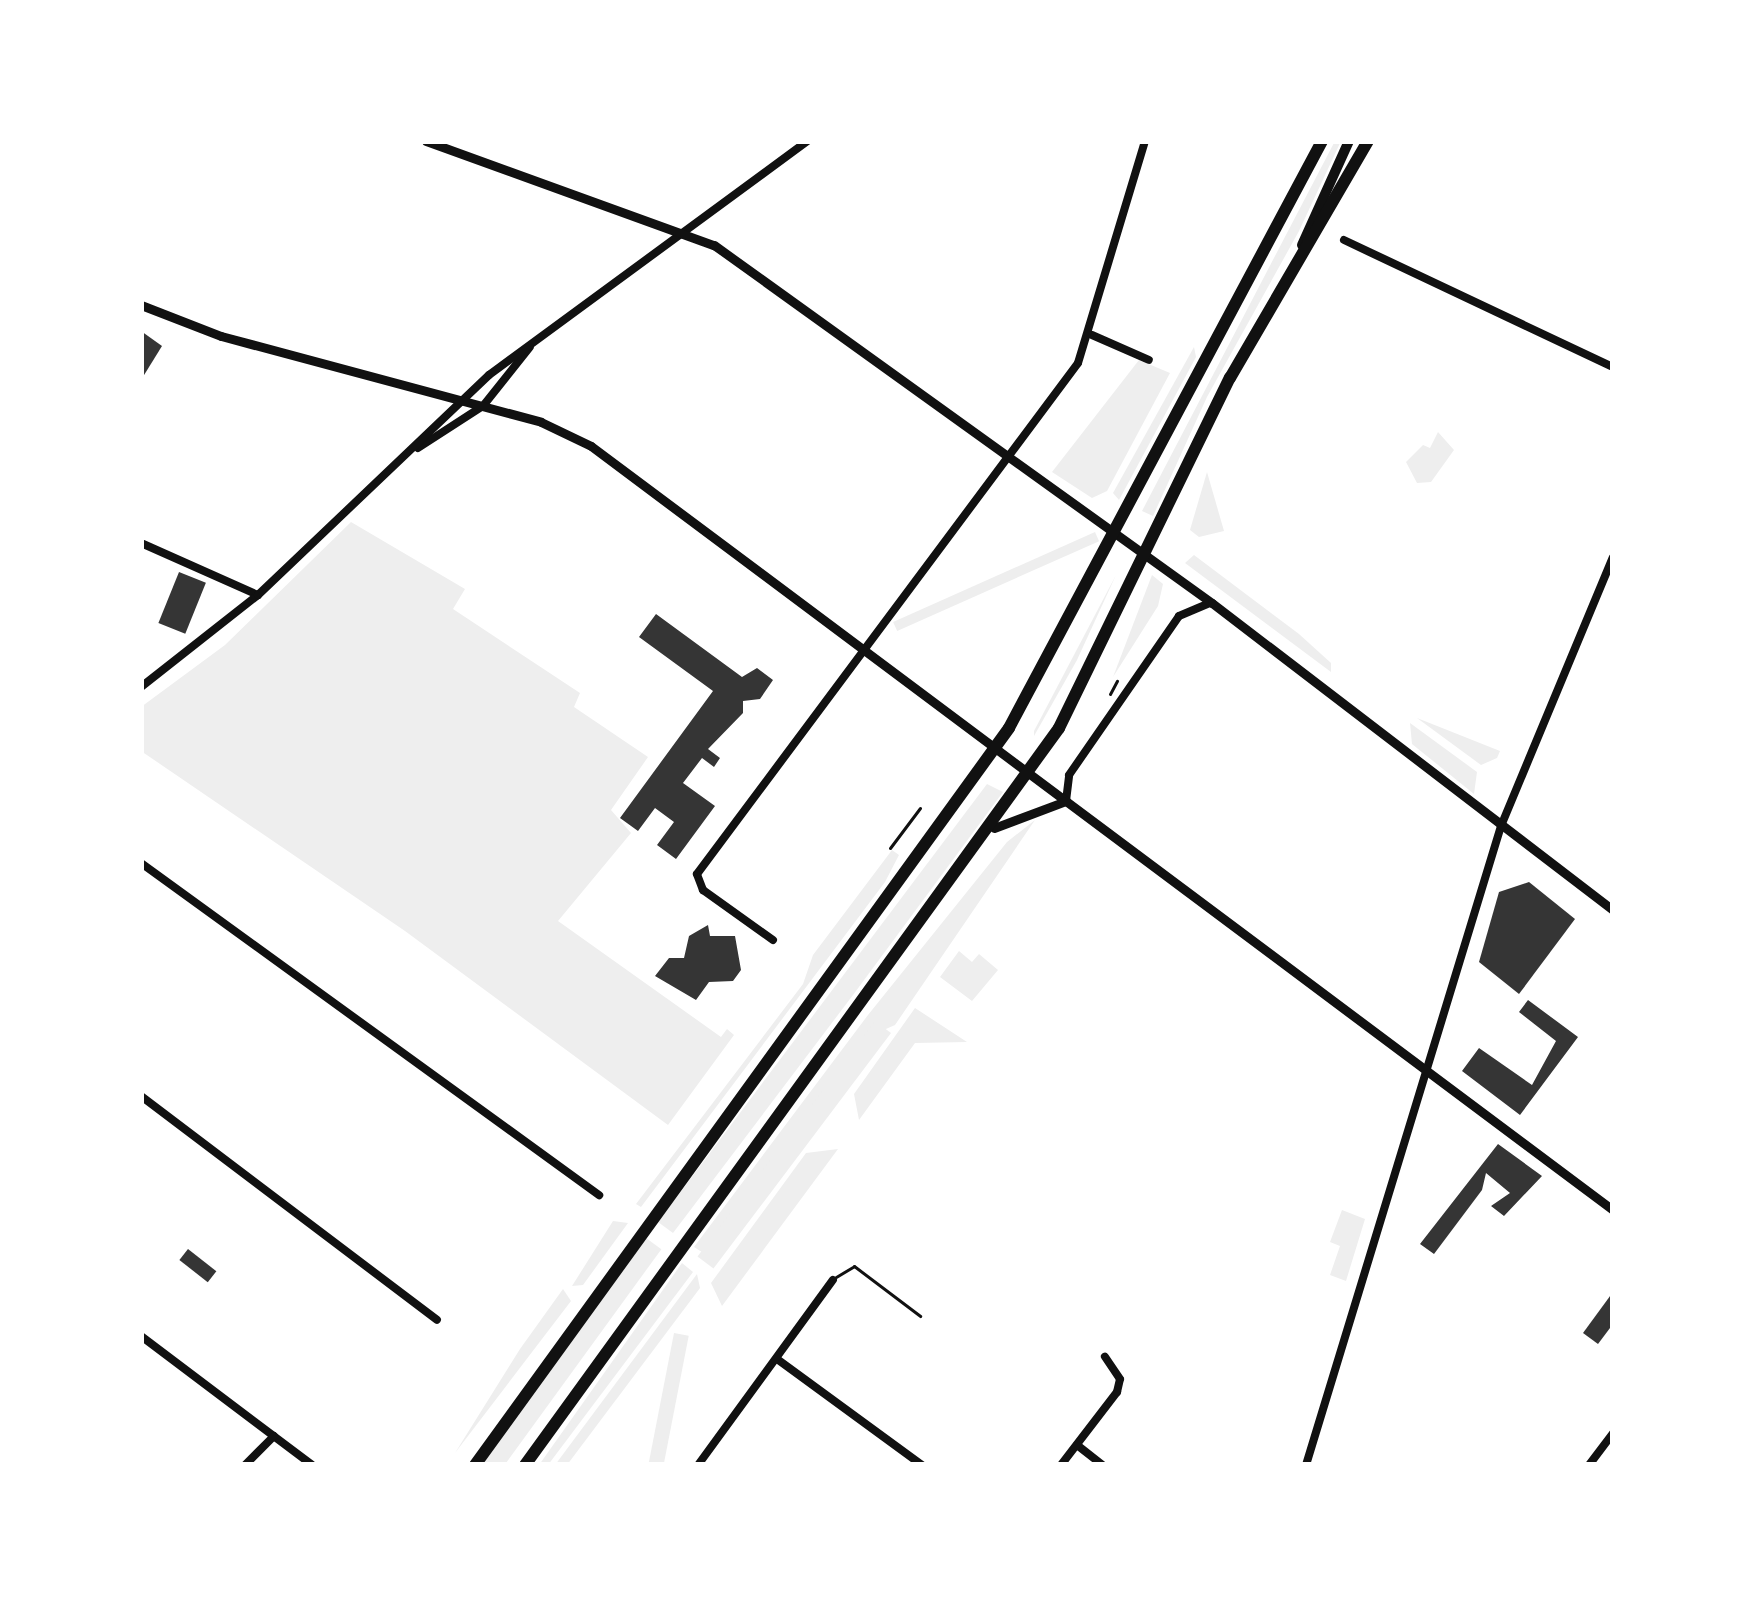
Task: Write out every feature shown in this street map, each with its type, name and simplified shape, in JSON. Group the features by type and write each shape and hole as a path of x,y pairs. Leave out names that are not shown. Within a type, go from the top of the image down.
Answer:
{"main road":[{"path":"475,1465 997,747 1115,535 1322,141"},
{"path":"1294,265 1349,141"},
{"path":"526,1465 623,1321 1030,773 1084,686 1206,424 1369,141"}],"street":[{"path":"426,141 683,229 1212,603 1613,910"},
{"path":"141,687 258,595 407,455 459,399 808,141"},
{"path":"773,940 703,890 698,874 1092,335 1145,141"},
{"path":"1343,240 1613,367"},
{"path":"141,304 220,336 483,406 591,446 1613,1210"},
{"path":"1092,335 1149,360"},
{"path":"407,455 483,406 535,340"},
{"path":"141,543 258,595"},
{"path":"1306,1465 1501,826 1613,557"},
{"path":"1066,801 1069,775 1179,616 1212,603"},
{"path":"994,827 1066,801"},
{"path":"141,863 599,1196"},
{"path":"141,1096 436,1320"},
{"path":"698,1465 833,1280"},
{"path":"141,1336 312,1465"},
{"path":"1061,1465 1120,1384 1105,1357"},
{"path":"776,1359 922,1465"},
{"path":"1589,1465 1613,1433"},
{"path":"244,1465 274,1436"},
{"path":"1077,1445 1103,1465"}],"lane":[{"path":"833,1280 854,1266 920,1316"}],"path":[{"path":"890,848 920,808"}],"shaded area":[{"path":"1335,141 1341,141 1299,231 1207,397 1153,516 1142,511"},
{"path":"1194,347 1196,357 1119,500 1113,493"},
{"path":"1139,360 1170,373 1107,491 1092,498 1052,472"},
{"path":"1438,432 1454,450 1431,482 1417,483 1406,462 1423,445 1430,448"},
{"path":"1207,472 1224,531 1199,537 1190,530"},
{"path":"351,522 465,589 453,609 580,693 574,707 648,757 611,810 631,833 558,921 721,1037 727,1029 734,1035 668,1125 405,931 141,751 141,707 225,645"},
{"path":"1095,532 1099,541 897,631 893,622"},
{"path":"1194,555 1299,634 1331,663 1331,672 1185,563"},
{"path":"1116,575 1077,660 1034,736 1034,731"},
{"path":"1152,575 1163,584 1158,606 1113,677"},
{"path":"1417,718 1500,751 1497,758 1481,765"},
{"path":"1410,723 1477,772 1474,794 1412,744"},
{"path":"987,784 1003,792 673,1233 658,1222"},
{"path":"1035,820 895,1025 870,1036 705,1254 694,1247 868,1015 1007,842"},
{"path":"892,850 899,855 885,882 641,1207 636,1204 803,984 813,955"},
{"path":"959,951 972,962 979,954 998,970 972,1001 940,977"},
{"path":"915,1008 967,1042 915,1043 859,1120 854,1094"},
{"path":"875,1021 891,1033 713,1269 697,1257"},
{"path":"838,1149 722,1306 711,1283 806,1153"},
{"path":"1342,1210 1365,1219 1346,1281 1330,1275 1340,1246 1330,1242"},
{"path":"613,1221 628,1223 583,1285 572,1286"},
{"path":"646,1238 661,1249 505,1465 484,1461"},
{"path":"682,1263 693,1272 548,1465 539,1465"},
{"path":"697,1274 700,1288 567,1465 555,1465"},
{"path":"563,1289 571,1301 455,1453 520,1349"},
{"path":"674,1333 689,1336 664,1465 648,1465"}],"building":[{"path":"141,331 162,346 141,380"},
{"path":"179,572 206,583 185,634 158,623"},
{"path":"656,614 742,677 757,668 773,680 760,699 743,701 743,713 708,749 720,758 714,767 702,758 683,783 715,806 676,859 657,845 674,822 655,808 638,831 620,818 713,691 639,637"},
{"path":"1529,882 1575,919 1519,994 1479,962 1499,892"},
{"path":"708,925 710,936 735,936 741,970 733,981 709,982 696,1000 655,976 669,958 684,958 689,936"},
{"path":"1528,1000 1578,1037 1520,1115 1462,1071 1479,1048 1532,1085 1556,1041 1519,1012"},
{"path":"1498,1144 1542,1176 1504,1216 1491,1206 1510,1193 1486,1173 1482,1190 1434,1254 1420,1244"},
{"path":"188,1249 216,1271 208,1282 179,1260"},
{"path":"1613,1292 1613,1324 1598,1344 1583,1333"}]}
